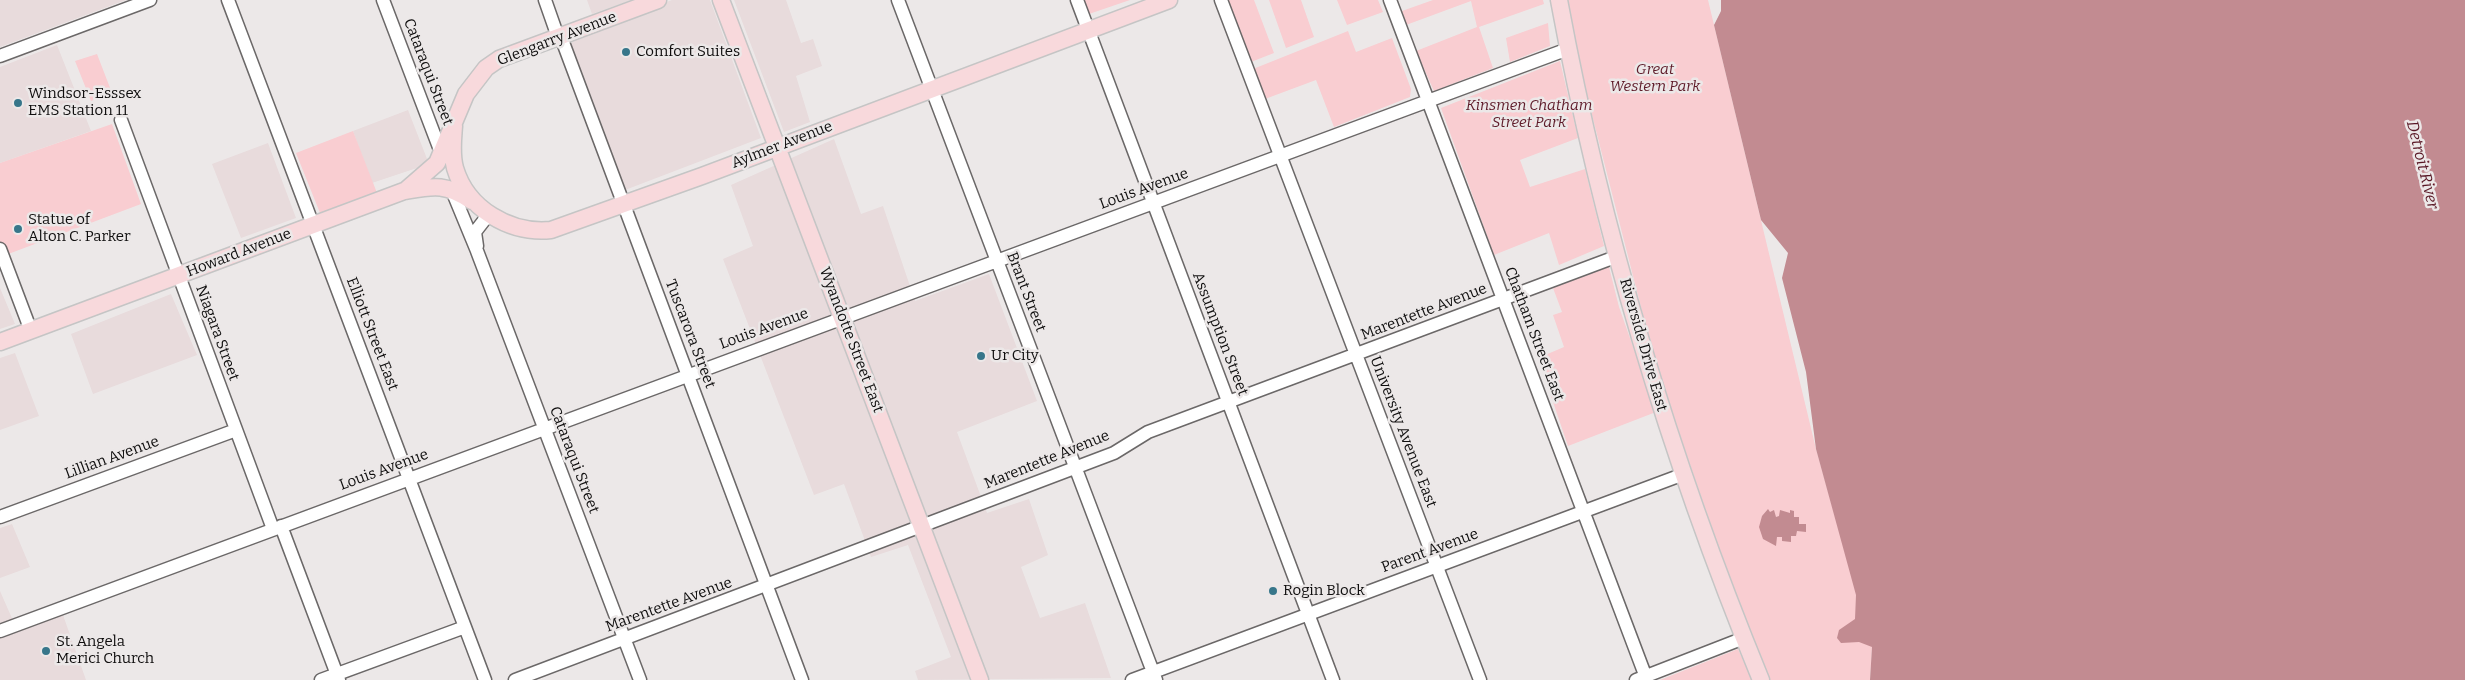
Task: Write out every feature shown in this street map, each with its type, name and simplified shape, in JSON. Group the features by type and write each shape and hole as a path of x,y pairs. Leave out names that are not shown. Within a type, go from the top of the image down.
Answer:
{"main road":[{"name":"Glengarry Avenue","path":"404,191 437,164 454,126 458,108 486,68 499,59 658,0"},
{"name":"Wyandotte Street East","path":"721,0 980,680"},
{"name":"Aylmer Avenue","path":"454,126 452,153 455,169 463,184 483,210 514,227 542,231 562,227 1169,0"},
{"name":"Riverside Drive East","path":"1559,0 1568,49 1618,256 1656,392 1684,474 1761,680"},
{"name":"Howard Avenue","path":"0,342 404,191 430,186 450,188 483,210"}],"street":[{"path":"0,56 150,0"},
{"name":"Elliott Street East","path":"228,0 485,680"},
{"name":"Cataraqui Street","path":"383,0 442,155"},
{"name":"Tuscarora Street","path":"545,0 558,37 564,45 802,680"},
{"name":"Brant Street","path":"898,0 1154,676"},
{"name":"Assumption Street","path":"1077,0 1333,680"},
{"name":"University Avenue East","path":"1221,0 1480,680"},
{"name":"Chatham Street East","path":"1390,0 1583,512 1643,679"},
{"name":"Louis Avenue","path":"0,631 1568,49"},
{"name":"Niagara Street","path":"121,120 236,430 338,677"},
{"name":"Cataraqui Street","path":"450,188 477,251 640,680"},
{"name":"Cataraqui Street","path":"477,251 475,232 483,210"},
{"path":"0,249 31,331"},
{"name":"Marentette Avenue","path":"515,680 1114,453 1148,432 1618,256"},
{"name":"Lillian Avenue","path":"0,517 236,430"},
{"name":"Parent Avenue","path":"1132,680 1154,676 1308,614 1684,474"},
{"path":"321,680 338,677 465,627"},
{"path":"1643,679 1744,638"}],"shaded area":[{"path":"0,0 126,0 0,47"},
{"path":"587,0 632,0 592,14"},
{"path":"672,0 710,0 761,138 625,190 587,86 569,48 575,37"},
{"path":"734,0 786,0 801,43 813,39 822,66 796,76 810,122 784,132"},
{"path":"57,45 91,131 0,163 0,67"},
{"path":"408,110 429,164 372,183 353,131"},
{"path":"834,139 861,214 883,206 915,301 989,274 1037,401 957,432 987,513 1029,499 1048,555 1021,567 1040,618 1085,603 1111,678 918,680 915,671 951,657 908,545 871,557 844,484 814,495 723,259 753,246 731,185"},
{"path":"268,143 296,218 241,238 212,164"},
{"path":"0,288 15,324 0,329"},
{"path":"171,294 197,355 93,394 71,334"},
{"path":"15,353 39,416 0,430 0,358"},
{"path":"12,524 30,567 0,578 0,528"},
{"path":"0,591 18,632 63,615 86,680 0,680"}],"green space":[{"path":"1082,0 1130,0 1089,14"},
{"path":"1227,0 1254,0 1274,53 1251,62"},
{"path":"1269,0 1301,0 1314,37 1286,48"},
{"path":"1337,0 1378,0 1383,12 1347,25"},
{"path":"1433,0 1543,0 1544,4 1479,27 1493,68 1434,91 1416,51 1477,27 1471,1 1406,25 1402,11"},
{"name":"Great Western Park","path":"1568,0 1708,0 1816,449 1872,647 1870,680 1767,680 1747,630 1656,366 1577,56"},
{"path":"1548,23 1550,46 1510,62 1506,38"},
{"path":"1348,31 1356,52 1392,38 1411,89 1410,97 1334,127 1316,80 1265,99 1253,69"},
{"path":"97,54 112,93 91,101 75,61"},
{"name":"Kinsmen Chatham Street Park","path":"1560,61 1578,138 1520,160 1530,187 1585,169 1604,246 1559,265 1549,233 1494,255 1441,108"},
{"path":"112,124 141,204 3,256 0,247 0,163"},
{"path":"353,131 377,193 320,213 296,153"},
{"path":"1609,267 1619,307 1656,412 1568,446 1538,358 1564,347 1553,315 1562,312 1553,288"},
{"path":"1738,649 1752,680 1660,680"}],"water":[{"name":"Detroit River","path":"1721,0 2465,0 2465,680 1870,680 1872,647 1859,642 1841,643 1837,638 1839,630 1855,619 1856,595 1816,449 1806,372 1782,278 1788,253 1761,220 1714,25 1721,11"},
{"path":"1768,509 1770,512 1774,510 1776,517 1779,516 1780,510 1790,513 1790,510 1794,511 1794,517 1799,517 1799,524 1806,524 1806,532 1797,531 1796,536 1791,536 1791,542 1782,541 1782,537 1777,537 1776,546 1763,539 1759,527 1762,516"}],"place":[{"name":"Comfort Suites","path":"626,52"},
{"name":"Windsor-Esssex EMS Station 11","path":"18,103"},
{"name":"Statue of Alton C. Parker","path":"18,229"},
{"name":"Ur City","path":"981,356"},
{"name":"Rogin Block","path":"1273,591"},
{"name":"St. Angela Merici Church","path":"46,651"}]}
